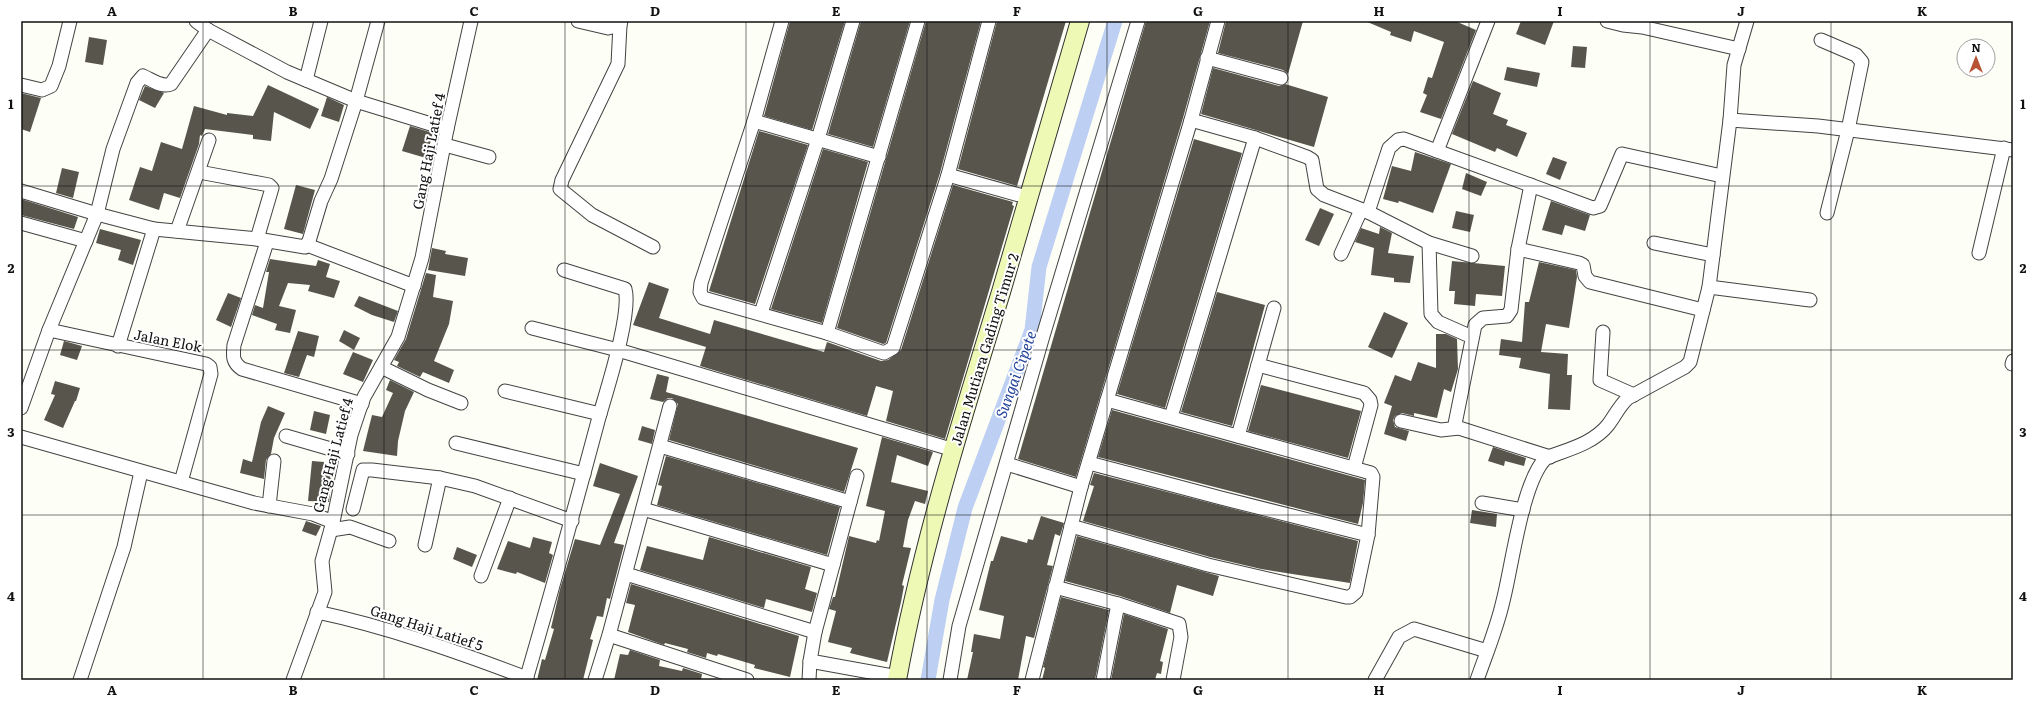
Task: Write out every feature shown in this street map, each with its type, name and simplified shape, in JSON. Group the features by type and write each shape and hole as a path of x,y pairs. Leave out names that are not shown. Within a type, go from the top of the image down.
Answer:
{"street":[{"path":"21,85 42,90 51,86 59,66 70,21"},
{"path":"196,21 208,30 287,72 356,101 447,129"},
{"path":"306,80 321,21"},
{"path":"21,191 97,214 154,229 177,230 262,240 301,248 307,245 356,101 378,21"},
{"name":"Gang Haji Latief 4","path":"21,437 141,472 269,506 313,514 332,526 352,435 362,404 398,337 414,286 430,227 447,129 471,21"},
{"path":"578,21 608,28 621,23 618,64 562,180 560,189 592,214 653,247"},
{"path":"782,21 754,121 701,283 700,292 702,298 761,313 827,333 884,353 889,352 892,348 948,175 989,21"},
{"path":"761,313 818,139 853,21"},
{"path":"827,333 918,21"},
{"name":"Jalan Mutiara Gading Timur 2","path":"898,679 917,587 954,450 1030,198 1080,21"},
{"path":"950,680 959,626 1050,314 1138,21"},
{"path":"1032,680 1081,487 1191,120 1218,21"},
{"path":"1437,151 1488,21"},
{"path":"1607,21 1623,25 1642,27 1738,49"},
{"path":"1478,680 1504,600 1523,510 1535,473 1541,462 1578,446 1604,430 1622,403 1685,367 1690,362 1709,287 1730,120 1734,65 1747,21"},
{"path":"21,408 49,330 97,214 113,149 137,83 144,76 161,85 166,86 171,84 208,30"},
{"path":"1821,40 1856,55 1862,62 1848,130 1827,213"},
{"path":"1207,58 1281,78"},
{"path":"1191,120 1255,138 1307,157 1312,160 1316,184 1319,191 1324,195 1364,211 1429,243 1472,256"},
{"path":"1730,120 1791,124 2009,149 1979,253"},
{"path":"754,121 879,157"},
{"path":"1171,418 1255,138"},
{"path":"1341,254 1364,211 1389,148 1394,143 1404,139 1487,167 1531,185 1597,208 1600,206 1622,154 1722,176"},
{"path":"177,230 199,172 209,140"},
{"path":"445,145 489,157"},
{"path":"199,172 269,185 272,188 262,240 234,345 233,356 235,364 242,369 362,404"},
{"path":"948,175 1030,198"},
{"path":"1459,428 1456,424 1475,325 1479,321 1489,317 1502,318 1510,313 1518,249 1531,185"},
{"path":"21,224 86,241"},
{"path":"118,346 154,229"},
{"path":"1429,243 1431,314 1438,322 1472,337"},
{"path":"1654,243 1713,255"},
{"path":"307,245 414,286"},
{"path":"1518,249 1579,263 1585,269 1587,280 1593,283 1703,310"},
{"path":"527,679 572,521 618,350 627,305 625,289 564,270"},
{"path":"1709,287 1810,300"},
{"path":"1238,436 1274,308"},
{"path":"532,328 618,350 954,450"},
{"name":"Jalan Elok","path":"49,330 206,364 210,367 210,374 181,482"},
{"path":"1603,332 1600,380 1634,395"},
{"path":"1258,365 1364,393 1368,396 1371,405 1354,468"},
{"path":"381,368 428,390 461,403"},
{"path":"505,390 600,414"},
{"path":"1071,526 1208,565 1350,597 1356,592 1368,534 1373,477 1371,473 1107,400"},
{"path":"595,680 626,574 670,406"},
{"path":"1401,421 1441,430 1459,428 1550,457"},
{"path":"286,436 348,454"},
{"path":"456,443 584,474"},
{"path":"660,446 850,502"},
{"path":"269,506 274,461"},
{"path":"1089,463 1220,498 1368,534"},
{"path":"1007,464 1081,487"},
{"path":"353,509 363,470 440,478 475,486 572,521"},
{"path":"80,680 124,547 141,472"},
{"path":"809,680 810,661 815,632 857,476"},
{"path":"425,545 440,478"},
{"path":"481,576 510,498"},
{"path":"1482,503 1523,510"},
{"path":"643,509 833,565"},
{"path":"293,680 325,592 322,561 332,526 350,527 389,541"},
{"path":"626,574 815,632"},
{"path":"1055,587 1118,604 1179,624 1181,638 1173,680"},
{"path":"1103,680 1118,604"},
{"name":"Gang Haji Latief 5","path":"317,612 350,619 407,636 527,679"},
{"path":"1375,680 1399,636 1414,630 1487,651"},
{"path":"609,635 747,680"},
{"path":"810,661 898,679"}],"building":[{"path":"790,21 845,21 812,130 764,116"},
{"path":"861,21 910,21 873,147 828,134"},
{"path":"926,21 981,21 940,173 886,343 883,344 837,328"},
{"path":"997,21 1066,21 1017,186 958,169"},
{"path":"1146,21 1210,21 1183,118 1076,477 1018,459"},
{"path":"1226,21 1303,21 1288,74 1283,70 1218,53"},
{"path":"1365,21 1455,21 1476,30 1441,119 1420,112 1427,95 1423,93 1428,77 1432,78 1444,42 1414,31 1411,42 1390,35 1391,32"},
{"path":"1521,21 1554,21 1545,45 1516,34"},
{"path":"89,37 107,40 103,65 85,62"},
{"path":"1573,46 1587,47 1585,68 1571,67"},
{"path":"1507,67 1540,73 1537,87 1504,80"},
{"path":"1213,68 1279,86 1285,84 1328,97 1314,147 1201,114"},
{"path":"1473,81 1501,93 1493,114 1508,120 1506,125 1527,133 1517,157 1497,148 1495,152 1452,134"},
{"path":"268,85 319,109 310,129 274,112 271,141 253,139 253,135 205,129 202,136 200,135 199,144 180,198 164,193 159,210 129,200 140,167 152,171 161,142 182,149 194,106 227,115 227,113 253,116"},
{"path":"145,86 164,93 155,108 139,100"},
{"path":"21,93 41,98 30,132 21,129"},
{"path":"327,97 344,105 339,122 321,116"},
{"path":"410,126 433,133 426,158 402,151"},
{"path":"759,131 808,145 755,304 709,291"},
{"path":"1194,139 1242,153 1165,408 1117,394"},
{"path":"823,149 868,162 822,323 771,309"},
{"path":"1415,152 1451,164 1433,213 1399,201 1398,203 1383,199 1392,166 1411,171"},
{"path":"1553,157 1567,162 1560,180 1546,174"},
{"path":"62,168 79,172 73,198 56,193"},
{"path":"1466,173 1487,182 1481,196 1462,189"},
{"path":"296,185 315,190 303,234 284,229"},
{"path":"953,185 1013,202 1012,205 1014,206 945,439 886,421 893,391 876,386 867,416 700,366 706,347 633,325 649,282 669,289 659,318 710,334 714,320 824,352 827,342 881,361 888,360 901,350"},
{"path":"21,199 78,217 74,229 21,215"},
{"path":"1551,201 1590,215 1585,231 1565,225 1562,235 1542,230"},
{"path":"1320,208 1334,214 1319,246 1305,240"},
{"path":"1456,211 1474,215 1470,232 1452,228"},
{"path":"1380,227 1392,233 1388,253 1414,256 1410,283 1394,282 1394,278 1371,275 1374,248 1355,242 1361,228 1379,234"},
{"path":"100,229 141,240 133,265 118,260 121,250 96,243"},
{"path":"432,248 446,251 445,254 468,258 465,276 428,270"},
{"path":"270,259 316,266 318,260 330,264 326,277 340,281 334,298 308,291 310,285 288,283 279,306 296,310 290,333 275,330 277,324 252,315 255,305 263,308 269,272 266,272"},
{"path":"1452,261 1505,266 1502,296 1476,294 1475,306 1454,304 1455,291 1449,291"},
{"path":"1539,262 1576,270 1577,277 1569,328 1546,324 1541,352 1568,354 1567,375 1572,375 1570,410 1548,409 1550,374 1519,368 1521,358 1499,355 1501,339 1522,342 1525,302 1529,302"},
{"path":"426,273 436,275 433,297 453,301 449,324 434,361 454,370 449,383 423,372 420,377 397,366 399,362 394,360 406,339"},
{"path":"1217,292 1265,305 1232,426 1181,412"},
{"path":"228,293 241,298 231,327 216,320"},
{"path":"359,296 398,311 394,322 372,315 354,306"},
{"path":"1384,312 1408,323 1392,358 1368,347"},
{"path":"344,330 360,338 354,350 339,341"},
{"path":"298,331 319,336 314,357 307,355 299,377 284,373"},
{"path":"1436,334 1446,334 1457,339 1458,369 1451,392 1444,389 1437,418 1414,413 1414,416 1402,413 1395,416 1393,420 1395,427 1409,431 1406,441 1384,434 1392,406 1384,403 1395,375 1411,381 1418,362 1436,368"},
{"path":"64,341 82,346 77,360 60,355"},
{"path":"353,352 373,360 363,382 343,374"},
{"path":"657,374 669,377 666,392 858,448 844,492 669,440 678,404 672,398 668,398 663,402 650,399"},
{"path":"390,380 414,392 405,411 398,441 397,456 363,451 372,415 382,417 393,393 386,390"},
{"path":"55,381 80,388 76,401 63,428 44,420 55,395 51,394"},
{"path":"1261,385 1361,411 1348,458 1248,431"},
{"path":"268,406 285,413 274,438 271,454 266,460 264,479 240,473 243,459 252,462 261,422"},
{"path":"1112,410 1365,480 1363,503 1358,524 1098,457"},
{"path":"314,411 330,415 326,434 310,430"},
{"path":"642,426 655,430 652,444 638,440"},
{"path":"882,437 933,452 928,466 897,455 891,482 928,491 925,504 915,501 908,520 903,547 911,548 902,585 904,586 901,602 887,662 850,653 852,648 828,642 836,611 829,609 833,597 835,597 849,536 876,543 877,540 879,541 885,511 866,506"},
{"path":"1493,447 1526,458 1524,466 1505,461 1504,466 1488,461"},
{"path":"666,456 840,507 827,555 657,505 662,486 658,485"},
{"path":"312,461 324,462 324,471 332,472 329,502 308,501"},
{"path":"600,463 638,476 614,543 624,545 610,599 607,598 603,617 597,616 590,639 593,640 583,680 537,680 542,659 545,660 554,629 551,628 560,589 575,539 600,545 620,494 593,486"},
{"path":"1094,473 1358,541 1350,583 1261,569 1210,557 1083,521 1094,486 1090,485"},
{"path":"1472,510 1497,514 1496,527 1470,523"},
{"path":"1041,516 1064,523 1060,536 1055,534 1047,565 1053,566 1034,638 1026,636 1018,680 967,680 973,652 971,652 974,634 1000,639 1004,616 979,610 991,561 993,561 1001,536 1027,543 1028,539 1033,540"},
{"path":"306,521 321,526 316,536 302,531"},
{"path":"1077,536 1219,576 1213,596 1177,585 1170,613 1120,596 1065,581"},
{"path":"533,537 552,542 549,553 553,555 545,583 517,572 516,574 497,569 508,541 530,548"},
{"path":"709,537 811,567 805,589 817,593 812,612 766,599 764,608 640,570 647,546 703,560"},
{"path":"457,547 477,555 472,567 453,559"},
{"path":"631,584 799,636 790,677 754,668 755,665 718,654 717,656 707,653 706,658 687,652 688,649 665,643 664,645 628,632 635,605 626,603"},
{"path":"1061,597 1109,610 1095,680 1042,680 1045,668 1043,667"},
{"path":"1124,614 1168,629 1160,661 1163,662 1161,674 1157,673 1155,680 1111,680"},
{"path":"630,650 660,660 659,666 682,671 683,668 702,674 701,680 614,680 620,654 628,655"}],"waterway":[{"name":"Sungai Cipete","path":"928,680 942,600 965,508 1032,330 1039,267 1115,21"}]}
